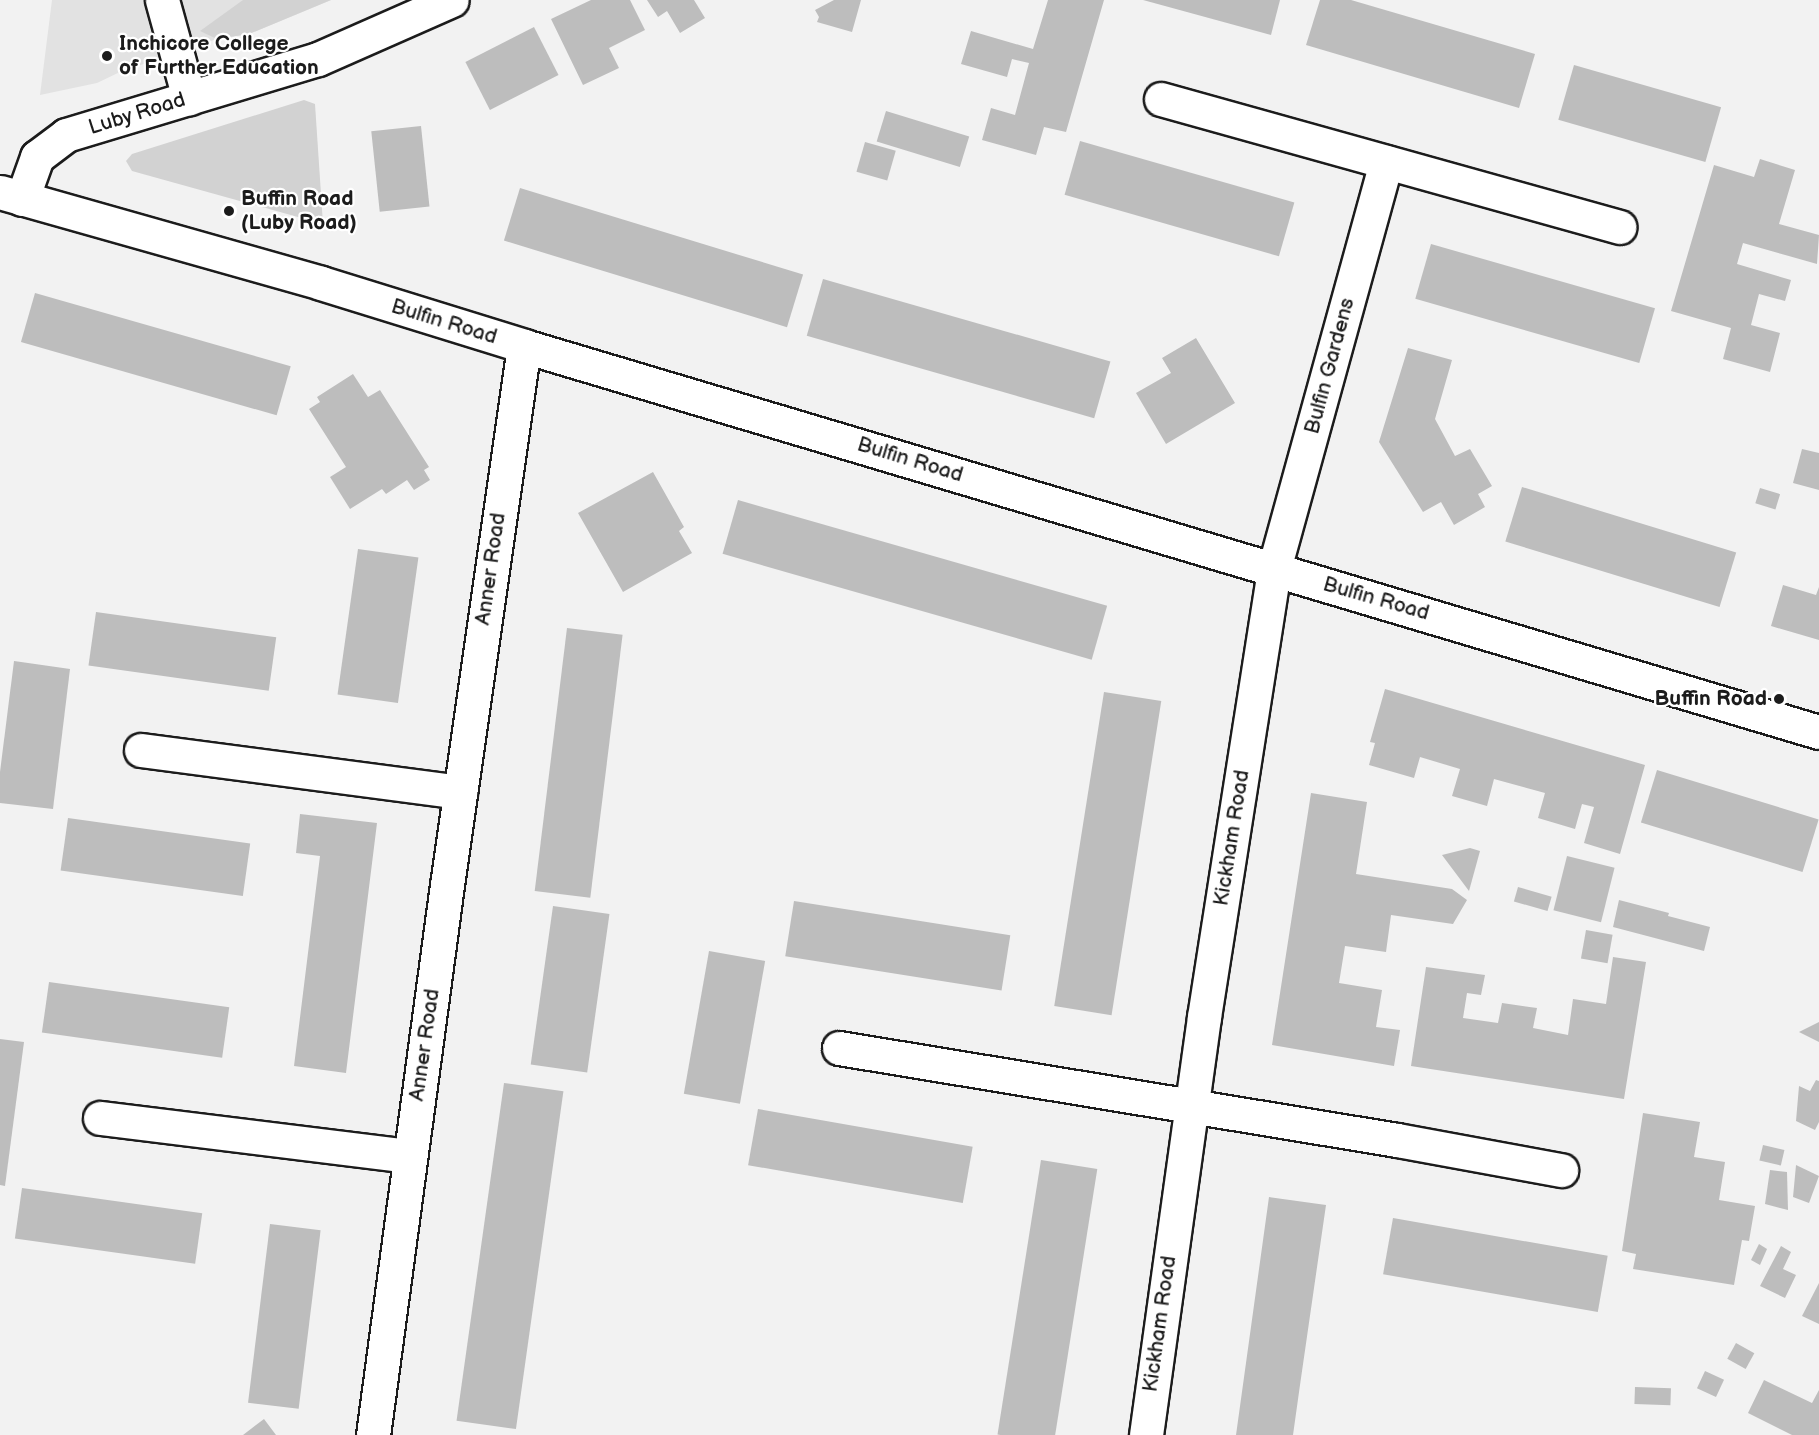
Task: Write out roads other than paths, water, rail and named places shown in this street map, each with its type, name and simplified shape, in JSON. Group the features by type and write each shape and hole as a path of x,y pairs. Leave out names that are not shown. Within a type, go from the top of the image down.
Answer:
{"street":[{"path":"162,0 189,98"},
{"name":"Luby Road","path":"11,195 37,157 66,135 318,59 452,0"},
{"path":"1161,99 1618,227"},
{"name":"Bulfin Gardens","path":"1274,569 1386,162"},
{"name":"Bulfin Road","path":"11,195 321,283 524,346 1819,732"},
{"name":"Anner Road","path":"373,1435 460,792 524,346"},
{"name":"Kickham Road","path":"1146,1435 1192,1107 1274,569"},
{"path":"141,750 460,792"},
{"path":"839,1048 1561,1170"},
{"path":"100,1118 410,1156"}],"place":[{"name":"Inchicore College of Further Education","path":"107,56"},
{"name":"Buffin Road (Luby Road)","path":"229,211"},
{"name":"Buffin Road","path":"1779,699"}]}
